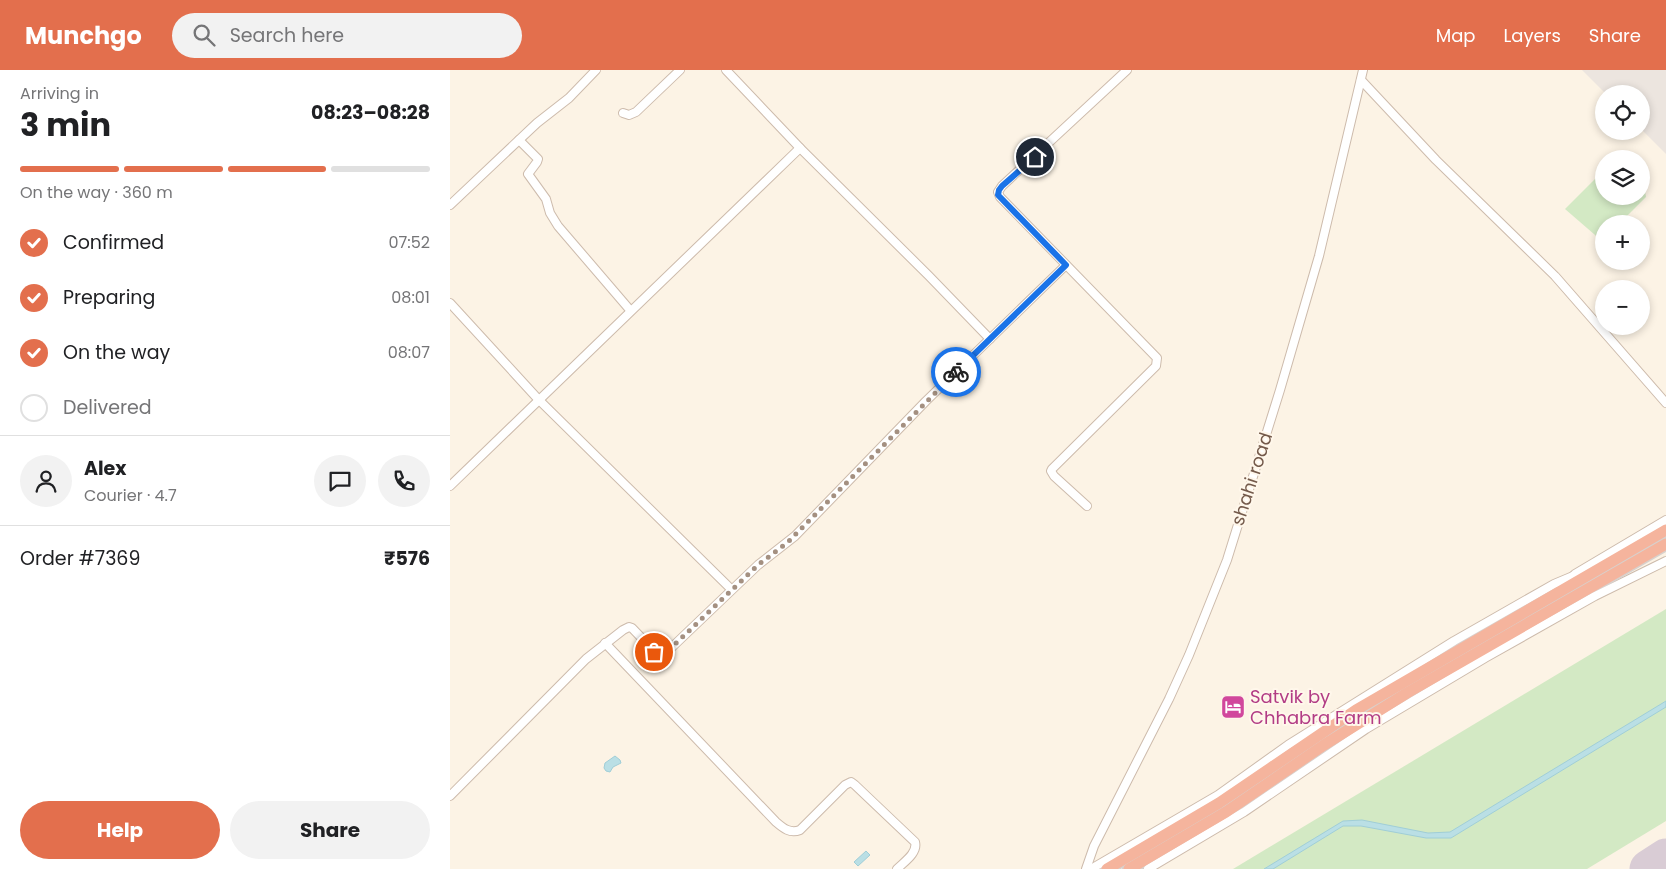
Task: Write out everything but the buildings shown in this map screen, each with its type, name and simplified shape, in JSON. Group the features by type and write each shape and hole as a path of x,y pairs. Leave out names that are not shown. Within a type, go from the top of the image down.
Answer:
{"highway":[{"path":"1107,869 1219,803 1356,710 1574,580 1666,530"},
{"path":"1129,869 1226,812 1331,741 1407,693 1666,544"}],"street":[{"path":"450,206 537,123 569,98 596,70"},
{"path":"623,113 629,116 636,112 680,70"},
{"path":"726,70 800,148 990,339"},
{"path":"1087,506 1051,471 1156,366 1158,361 1000,197 998,192 1002,186 1127,70"},
{"name":"shahi road","path":"1086,869 1094,846 1173,691 1227,560 1280,390 1318,256 1363,70"},
{"path":"1361,80 1436,160 1555,276 1666,403"},
{"path":"519,140 538,159 538,162 528,174 546,199 554,220 630,310"},
{"path":"450,486 630,310 800,148"},
{"path":"450,796 580,664 623,630 629,627 654,652 661,655 665,653 731,589 795,536 906,422 1066,265"},
{"path":"450,303 538,399 731,589"},
{"path":"1092,869 1218,795 1309,731 1454,641 1554,584 1574,580 1666,520"},
{"path":"1148,869 1244,812 1366,729 1476,663 1595,596 1666,561"},
{"path":"605,643 776,822 787,830 792,832 800,830 845,785 851,782 855,784 915,842 914,852 897,869"}],"shaded area":[{"path":"1582,70 1666,70 1666,154 1650,138 1650,85 1597,85"}],"green space":[{"path":"1595,179 1595,205 1638,205 1628,215 1595,215 1595,235 1565,209"},
{"path":"1666,609 1666,821 1587,869 1233,869"}],"water":[{"path":"1666,701 1666,707 1451,838 1426,838 1361,826 1343,826 1273,869 1264,869 1343,821 1362,820 1428,833 1450,832"},
{"path":"615,756 621,763 613,767 610,772 606,771 604,768 605,763"},
{"path":"866,851 870,855 858,866 854,862"}],"runway":[{"path":"1649,869 1666,858"}],"tunnel":[{"path":"1430,660 1519,609"},
{"path":"1222,821 1289,775"},
{"path":"1141,869 1191,839"}],"way so far":[{"path":"654,652 661,655 670,649 731,589 795,536 956,372"}],"place":[{"name":"Satvik by Chhabra Farm","path":"1233,707"}],"route":[{"path":"956,372 1066,265 998,195 1002,186 1035,157"}]}
